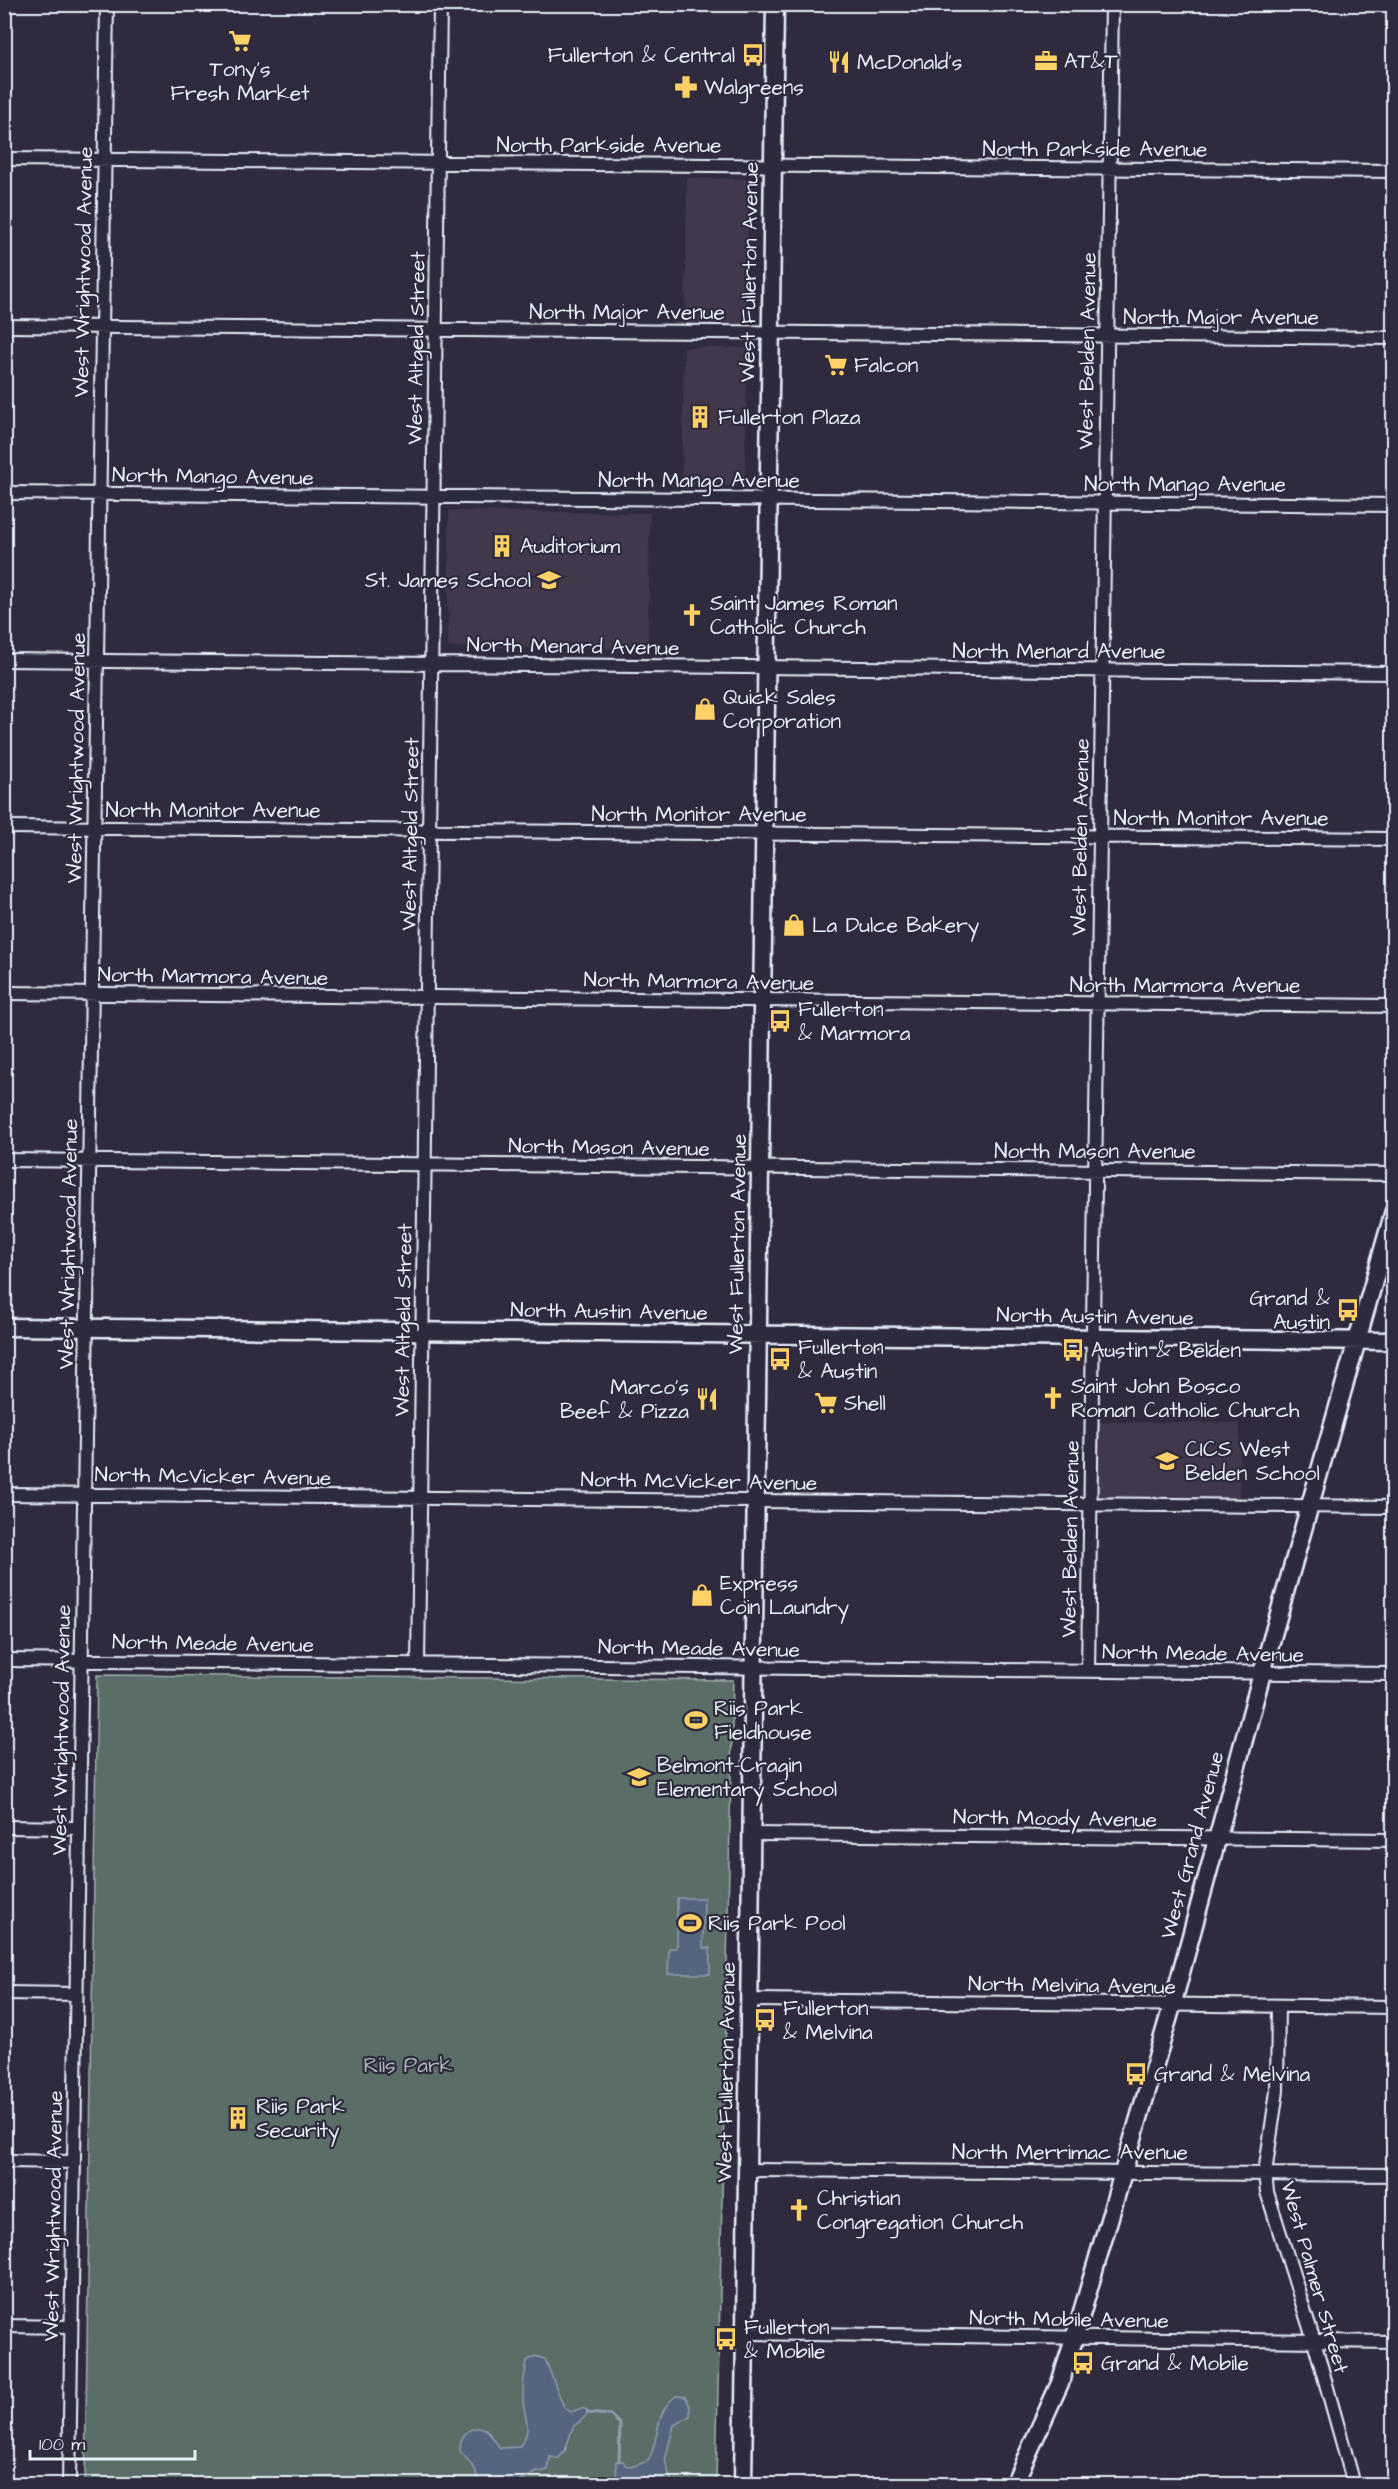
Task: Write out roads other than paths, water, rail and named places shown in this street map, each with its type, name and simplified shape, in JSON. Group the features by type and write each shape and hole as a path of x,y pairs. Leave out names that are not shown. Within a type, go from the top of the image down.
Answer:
{"main road":[{"name":"West Fullerton Avenue","path":"743,2484 775,4"},
{"name":"West Grand Avenue","path":"1014,2484 1060,2382 1074,2339 1172,2006 1262,1673 1394,1211"},
{"name":"North Austin Avenue","path":"4,1328 1394,1341"}],"street":[{"name":"West Wrightwood Avenue","path":"69,2484 107,4"},
{"name":"West Altgeld Street","path":"418,1664 440,4"},
{"name":"West Belden Avenue","path":"1088,1671 1112,4"},
{"name":"North Parkside Avenue","path":"4,159 1394,171"},
{"name":"North Major Avenue","path":"4,326 1394,338"},
{"name":"North Mango Avenue","path":"4,493 1394,505"},
{"name":"North Menard Avenue","path":"4,660 1394,673"},
{"name":"North Monitor Avenue","path":"4,827 1394,839"},
{"name":"North Marmora Avenue","path":"4,993 1394,1006"},
{"name":"North Mason Avenue","path":"4,1160 1394,1174"},
{"name":"North McVicker Avenue","path":"4,1494 1394,1507"},
{"name":"North Meade Avenue","path":"4,1660 1394,1674"},
{"path":"4,1827 79,1828"},
{"name":"North Moody Avenue","path":"751,1834 1394,1840"},
{"path":"4,1993 76,1994"},
{"name":"North Melvina Avenue","path":"749,2000 1394,2007"},
{"name":"West Palmer Street","path":"1278,2006 1277,2091 1264,2173 1267,2192 1314,2341 1354,2484"},
{"path":"4,2161 74,2162"},
{"name":"North Merrimac Avenue","path":"747,2170 1124,2171 1394,2175"},
{"path":"4,2326 71,2327"},
{"name":"North Mobile Avenue","path":"745,2333 1394,2342"}],"water":[{"name":"Riis Park Pool","path":"677,1898 704,1898 703,1948 710,1948 710,1974 668,1974 669,1948 677,1948"},
{"path":"535,2356 545,2359 564,2407 571,2412 582,2408 587,2410 587,2415 573,2427 565,2451 558,2459 550,2457 548,2470 535,2473 517,2484 479,2484 475,2469 460,2451 462,2440 470,2430 480,2428 486,2429 500,2448 519,2447 524,2441 527,2429 523,2394 525,2370 527,2361"},
{"path":"676,2396 686,2397 690,2407 690,2416 674,2425 665,2460 672,2484 617,2484 616,2461 623,2461 625,2465 631,2467 648,2461 664,2410"}],"waterway":[{"path":"587,2413 610,2415 620,2424 619,2461"}],"place":[{"name":"Tony's Fresh Market","path":"240,41"},
{"name":"Fullerton & Central","path":"753,55"},
{"name":"AT&T","path":"1046,61"},
{"name":"McDonald's","path":"839,62"},
{"name":"Walgreens","path":"686,87"},
{"name":"Falcon","path":"836,365"},
{"name":"Fullerton Plaza","path":"700,417"},
{"name":"Auditorium","path":"502,546"},
{"name":"St. James School","path":"549,580"},
{"name":"Saint James Roman Catholic Church","path":"692,615"},
{"name":"Quick Sales Corporation","path":"705,709"},
{"name":"La Dulce Bakery","path":"794,925"},
{"name":"Fullerton & Marmora","path":"780,1021"},
{"name":"Grand & Austin","path":"1348,1310"},
{"name":"Austin & Belden","path":"1073,1350"},
{"name":"Fullerton & Austin","path":"780,1359"},
{"name":"Saint John Bosco Roman Catholic Church","path":"1053,1398"},
{"name":"Marco's Beef & Pizza","path":"707,1399"},
{"name":"Shell","path":"826,1403"},
{"name":"CICS West Belden School","path":"1167,1461"},
{"name":"Express Coin Laundry","path":"702,1595"},
{"name":"Riis Park Fieldhouse","path":"696,1720"},
{"name":"Belmont-Cragin Elementary School","path":"639,1777"},
{"name":"Riis Park Pool","path":"690,1923"},
{"name":"Fullerton & Melvina","path":"765,2020"},
{"name":"Grand & Melvina","path":"1136,2074"},
{"name":"Riis Park Security","path":"238,2118"},
{"name":"Christian Congregation Church","path":"799,2210"},
{"name":"Fullerton & Mobile","path":"726,2339"},
{"name":"Grand & Mobile","path":"1083,2363"}],"park label":[{"name":"Riis Park","path":"408,2065"}]}
